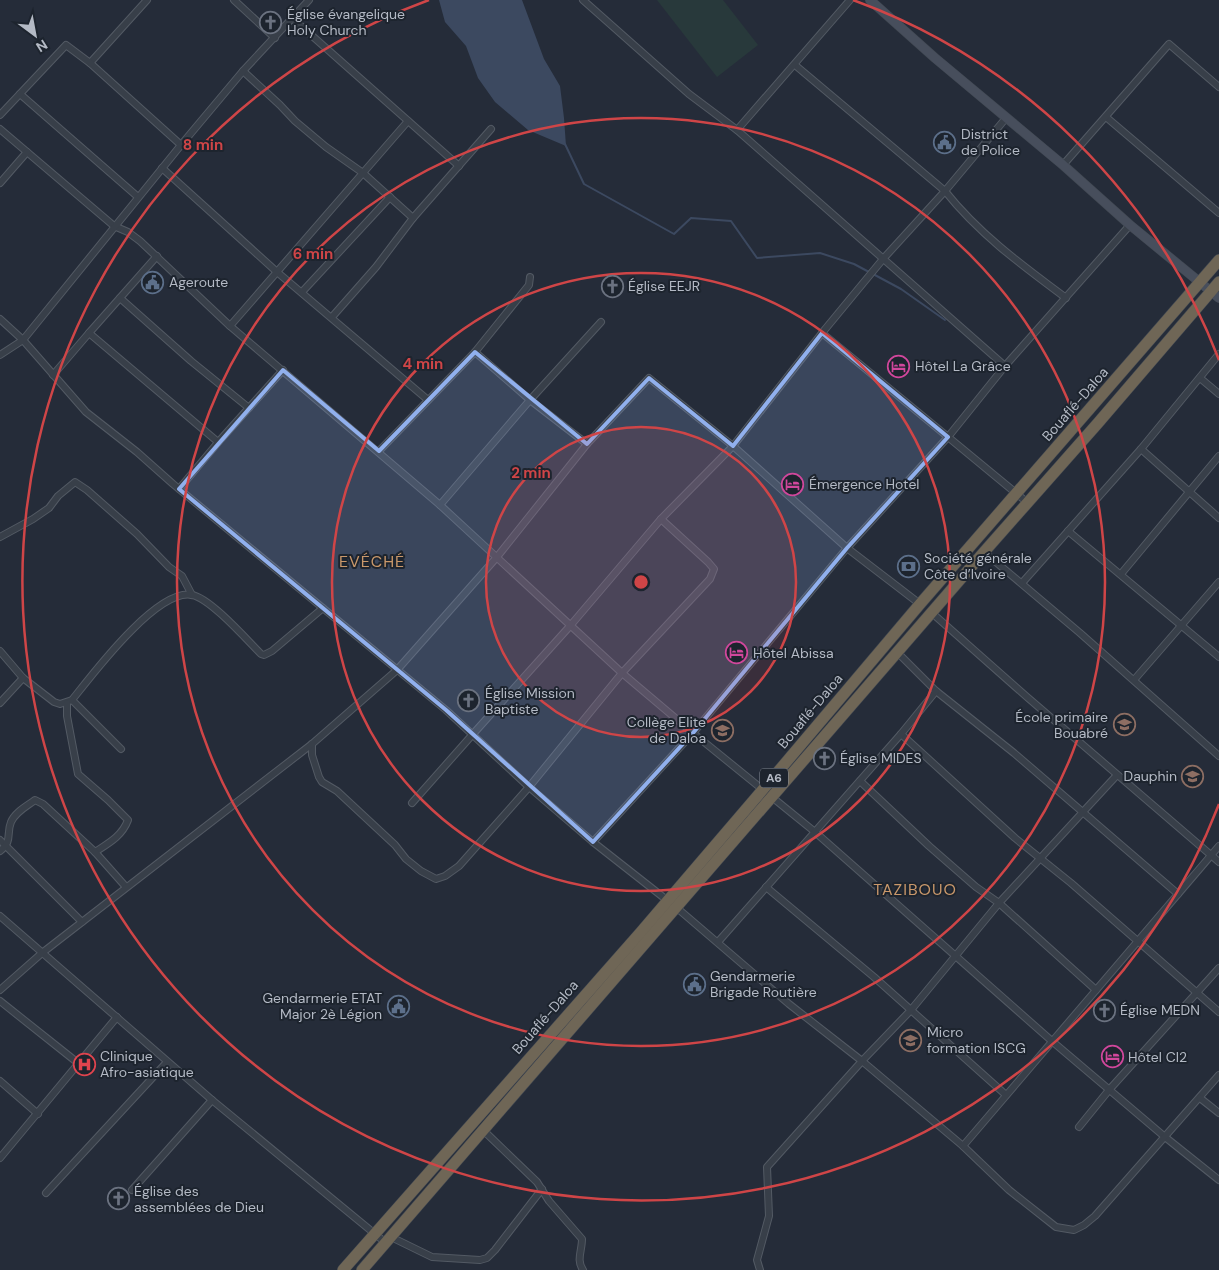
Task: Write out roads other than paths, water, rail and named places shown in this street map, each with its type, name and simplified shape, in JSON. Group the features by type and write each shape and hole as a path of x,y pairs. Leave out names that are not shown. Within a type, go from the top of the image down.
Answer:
{"highway":[{"name":"Bouaflé-Daloa","path":"362,1270 483,1130 672,904 763,790 920,604 1219,260"},
{"name":"Bouaflé-Daloa","path":"343,1270 672,904 772,798 984,552 1216,290"}],"street":[{"path":"90,63 147,0"},
{"path":"234,0 275,38"},
{"path":"0,355 23,340 114,226 243,71 309,0"},
{"path":"582,0 689,94 737,130 1005,366"},
{"path":"737,130 850,0"},
{"path":"870,0 1063,165 1130,225 1200,282 1216,290"},
{"path":"292,18 459,166"},
{"path":"0,115 66,44 90,63 181,145"},
{"path":"1063,165 1169,44 1219,87"},
{"path":"795,65 945,190 962,212 982,231 1028,270 1066,298"},
{"path":"243,71 295,121 326,147 363,173 413,218"},
{"path":"20,94 138,197"},
{"path":"1106,117 1219,213"},
{"path":"412,803 570,626 661,519 733,446 883,259 1006,118"},
{"path":"230,326 408,121"},
{"path":"0,129 114,226 128,232 157,256 230,326 440,505 622,673 692,733 815,832 1053,1042 1165,1138 1219,1180"},
{"path":"332,317 376,267 413,218 491,129"},
{"path":"0,183 27,152"},
{"path":"162,168 277,272 428,400"},
{"path":"302,292 390,197"},
{"path":"592,842 692,733 847,548 948,437 1005,366 1130,225"},
{"path":"54,375 157,256"},
{"path":"379,452 475,352 529,285 530,277"},
{"path":"120,298 248,408"},
{"path":"0,319 23,340 86,412 137,452 473,734 529,788 592,842 672,904 789,1004 862,1061 963,1146 1009,1190 1056,1227 1074,1230 1084,1226 1095,1216 1219,1075"},
{"path":"440,505 530,400 601,322"},
{"path":"89,333 218,442"},
{"path":"822,333 1028,503"},
{"path":"475,352 530,400 587,444"},
{"path":"1022,583 1142,449 1219,354"},
{"path":"179,489 218,442 283,370"},
{"path":"0,990 42,953 126,886 312,744 397,670 497,557 587,444 649,378 733,446 847,548 920,604"},
{"path":"1200,378 1219,394"},
{"path":"1142,449 1219,518"},
{"path":"1121,574 1219,456"},
{"path":"0,536 41,514 58,496 76,482 137,534 169,567 182,576 192,594 215,609 264,655 272,651 323,608"},
{"path":"312,744 312,755 322,782 337,791 395,845 406,859 421,871 436,878 445,876 459,866 529,788 622,673 710,579 714,569 661,519"},
{"path":"1068,530 1219,657"},
{"path":"984,552 1134,680 1219,756"},
{"path":"1134,680 1219,582"},
{"path":"96,852 114,840 124,830 128,820 78,774 66,716 70,701 121,640 156,608 182,595 192,594"},
{"path":"932,613 1219,862"},
{"path":"0,651 23,678 54,702 60,704 70,701"},
{"path":"898,653 936,691 1014,753 1178,894"},
{"path":"0,703 23,678"},
{"path":"718,942 901,734 936,691"},
{"path":"70,701 121,749"},
{"path":"901,734 998,822 1219,1012"},
{"path":"760,1270 758,1260 769,1216 766,1167 862,1061 912,1010 999,903 1118,775"},
{"path":"860,780 929,846 976,887 999,903 1096,990"},
{"path":"0,851 7,846 10,823 15,815 35,800 43,804 96,852 126,886"},
{"path":"0,840 82,922"},
{"path":"963,1146 1219,846"},
{"path":"766,888 912,1010 1006,1095"},
{"path":"0,916 118,1017 167,1062 375,1234 432,1256 472,1260 487,1258 542,1190"},
{"path":"1079,1127 1109,1090 1219,968"},
{"path":"0,1001 78,1063"},
{"path":"0,1158 118,1017"},
{"path":"46,1194 167,1062"},
{"path":"0,1082 38,1114"},
{"path":"1200,1098 1219,1113"},
{"path":"132,1190 212,1100"},
{"path":"483,1130 537,1182 549,1201 582,1239 579,1260 583,1270"}],"water":[{"path":"439,0 522,0 544,59 560,86 566,146 528,130 495,102 478,78 466,46 445,22"}],"waterway":[{"path":"565,144 584,184 674,234 691,218 731,221 757,258 820,253 854,264 869,272"},
{"path":"873,274 901,289 945,320"}],"place":[{"name":"Église évangelique Holy Church","path":"271,22"},
{"name":"District de Police","path":"945,142"},
{"name":"Ageroute","path":"153,282"},
{"name":"Église EEJR","path":"612,286"},
{"name":"Hôtel La Grâce","path":"899,366"},
{"name":"Émergence Hotel","path":"793,484"},
{"name":"Société générale Côte d’Ivoire","path":"908,566"},
{"name":"Hôtel Abissa","path":"737,653"},
{"name":"Église Mission Baptiste","path":"469,701"},
{"name":"École primaire Bouabré","path":"1124,725"},
{"name":"Collège Elite de Daloa","path":"722,730"},
{"name":"Église MIDES","path":"824,758"},
{"name":"Dauphin","path":"1193,776"},
{"name":"Gendarmerie Brigade Routière","path":"694,984"},
{"name":"Gendarmerie ETAT Major 2è Légion","path":"398,1006"},
{"name":"Église MEDN","path":"1104,1010"},
{"name":"Micro formation ISCG","path":"911,1040"},
{"name":"Hôtel CI2","path":"1112,1057"},
{"name":"Clinique Afro-asiatique","path":"84,1064"},
{"name":"Église des assemblées de Dieu","path":"118,1199"}],"district":[{"name":"EVÉCHÉ","path":"372,561"},
{"name":"TAZIBOUO","path":"915,889"}]}
